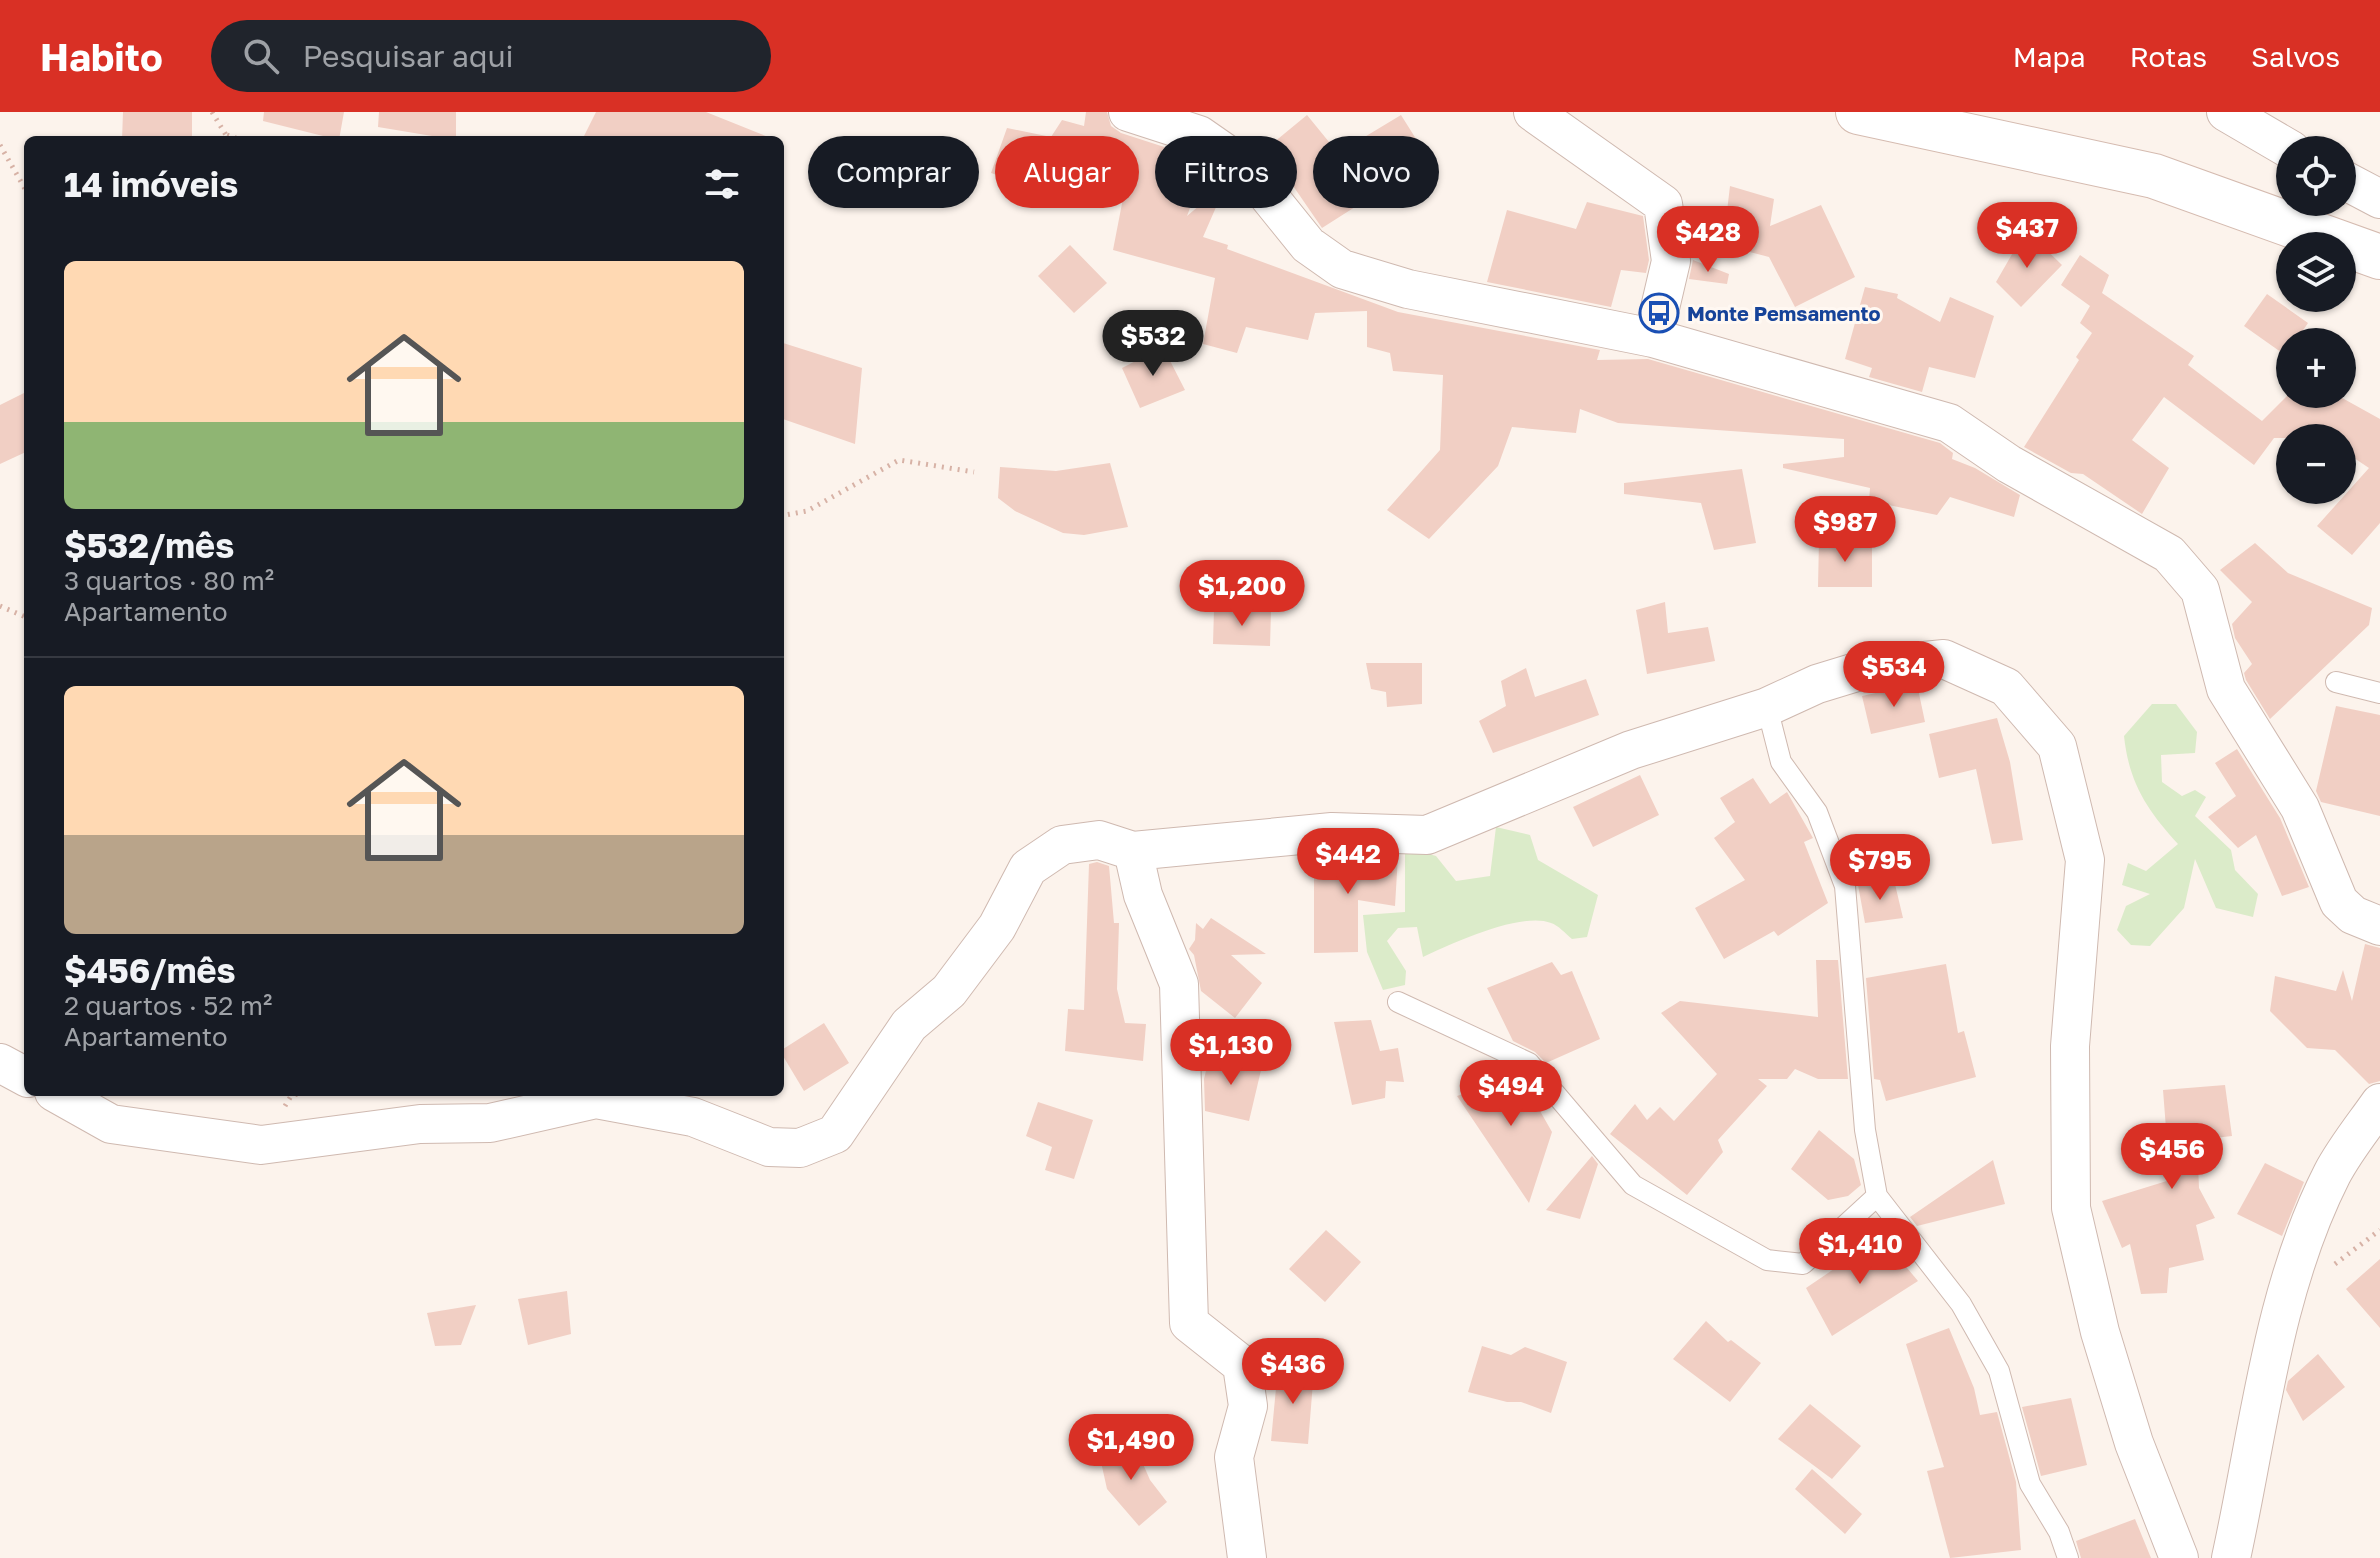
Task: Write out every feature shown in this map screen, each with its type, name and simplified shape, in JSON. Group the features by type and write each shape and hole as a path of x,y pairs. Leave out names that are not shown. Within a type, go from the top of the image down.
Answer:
{"street":[{"path":"1128,112 1199,135 1245,167 1308,245 1342,269 1408,289 1653,338 1949,423 2009,464 2169,554 2200,590 2226,689 2300,808 2339,902 2353,915 2380,926"},
{"path":"1533,112 1663,204 1671,261 1653,338"},
{"path":"1858,112 2154,176 2380,257"},
{"path":"2226,112 2276,141"},
{"path":"2356,186 2380,199"},
{"path":"61,1096 111,1124 261,1145 420,1124 490,1123 596,1099 693,1117 769,1147 800,1148 835,1134 866,1093 909,1025 949,991 997,927 1028,868 1062,845 1099,840 1133,851 1332,832 1427,835 1631,750 1767,707 1817,684 1876,666 1944,659 2006,687 2057,746 2085,860 2070,1046 2071,1208 2100,1332 2129,1429 2179,1558"},
{"path":"1133,851 1143,895 1179,984 1189,1323 1242,1365 1248,1406 1234,1457 1247,1558"},
{"path":"0,1063 24,1076"},
{"path":"2231,1558 2275,1339 2305,1238 2333,1173 2380,1103"}],"lane":[{"path":"1616,330 1662,300"},
{"path":"2336,682 2380,693"},
{"path":"1767,707 1781,762 1817,812 1845,886 1865,1130 1877,1196 1961,1304 1999,1371 2030,1484 2059,1532 2068,1558"},
{"path":"1398,1002 1529,1063 1633,1185 1767,1260 1803,1264 1877,1196"}],"path":[{"path":"212,112 227,136"},
{"path":"0,145 24,187"},
{"path":"784,515 807,511 899,460 974,472"},
{"path":"0,606 24,616"}],"green space":[{"path":"2152,704 2176,704 2197,732 2195,753 2161,755 2162,782 2182,796 2195,790 2206,797 2195,816 2231,850 2235,870 2258,894 2253,917 2216,908 2195,859 2184,908 2150,946 2131,945 2117,930 2126,906 2150,894 2122,885 2128,863 2146,871 2178,844 2141,795 2126,753 2124,736"},
{"path":"1496,827 1530,835 1538,860 1598,895 1587,937 1572,939 1551,923 1523,921 1486,931 1423,957 1417,927 1398,928 1387,941 1406,971 1405,985 1383,990 1367,952 1363,915 1405,912 1405,847 1436,856 1456,881 1490,876"}],"building":[{"path":"123,112 192,112 192,136 122,136"},
{"path":"264,112 344,112 340,136 323,136 263,121"},
{"path":"379,112 456,112 456,136 432,136 378,127"},
{"path":"596,112 706,112 766,136 584,136"},
{"path":"1086,112 1107,112 1111,126 1130,136 1052,136 1062,120 1084,126"},
{"path":"1307,115 1324,136 1313,136 1313,208 1353,208 1322,228 1297,192 1297,136 1282,136"},
{"path":"1401,115 1414,136 1366,136"},
{"path":"1007,128 1046,136 1004,136"},
{"path":"1139,139 1155,144 1155,208 1190,208 1187,216 1196,208 1216,208 1203,237 1228,245 1227,249 1398,312 1600,350 1597,360 1648,359 1940,443 1953,453 1952,459 1975,468 2020,495 2014,517 1950,497 1937,515 1869,501 1870,488 1783,468 1783,464 1844,457 1844,439 1618,423 1580,409 1576,433 1512,427 1498,466 1429,539 1387,510 1440,450 1443,375 1393,371 1390,353 1367,347 1367,311 1315,313 1308,340 1246,327 1237,353 1203,344 1215,278 1113,250 1121,208 1139,208"},
{"path":"1730,186 1774,199 1770,226 1821,205 1855,277 1795,307 1769,257 1723,245"},
{"path":"1587,202 1643,216 1649,260 1646,273 1621,270 1611,307 1487,282 1507,210 1576,229"},
{"path":"2026,230 2062,265 2021,307 1996,282"},
{"path":"1070,245 1107,283 1074,313 1038,276"},
{"path":"2080,255 2109,275 2102,293 2194,356 2188,365 2262,421 2276,407 2356,406 2380,419 2380,523 2352,555 2317,526 2337,504 2356,504 2356,482 2369,468 2356,459 2356,424 2276,424 2276,438 2254,465 2164,397 2132,440 2169,468 2142,514 2083,474 2071,473 2024,447 2079,360 2076,357 2092,333 2080,323 2090,306 2061,285"},
{"path":"1693,260 1729,274 1727,284 1689,279"},
{"path":"1865,287 1898,294 1897,298 1940,322 1950,297 1994,316 1975,378 1929,367 1922,392 1869,377 1872,368 1845,359"},
{"path":"2267,294 2276,300 2276,312 2292,312 2308,323 2305,328 2276,328 2276,349 2244,326"},
{"path":"784,343 862,368 855,444 784,419"},
{"path":"1163,347 1185,390 1140,408 1122,368"},
{"path":"24,393 24,453 0,464 0,405"},
{"path":"1110,463 1128,527 1084,535 1063,533 1015,511 998,498 1000,467 1056,471"},
{"path":"1742,469 1756,543 1714,550 1701,503 1624,494 1624,483"},
{"path":"1819,540 1872,541 1872,587 1818,587"},
{"path":"2255,543 2288,573 2372,608 2369,625 2270,719 2246,680 2244,673 2252,664 2235,638 2232,624 2252,602 2220,570"},
{"path":"1665,602 1668,633 1708,627 1715,661 1647,674 1636,610"},
{"path":"1214,609 1271,611 1270,646 1213,644"},
{"path":"1366,663 1422,663 1422,704 1387,707 1386,692 1371,689"},
{"path":"1526,668 1535,697 1586,679 1599,715 1493,753 1479,721 1506,706 1501,681"},
{"path":"1917,684 1925,722 1871,734 1862,696"},
{"path":"2336,706 2380,715 2380,816 2321,802 2316,791"},
{"path":"1997,718 2010,762 2023,840 1992,844 1976,769 1939,778 1929,734"},
{"path":"2237,749 2280,818 2309,887 2282,896 2256,835 2238,848 2208,817 2236,796 2215,763"},
{"path":"1640,775 1659,815 1593,847 1573,807"},
{"path":"1753,778 1770,804 1787,792 1813,838 1804,842 1828,903 1778,936 1774,931 1724,959 1695,908 1745,880 1714,838 1735,822 1720,798"},
{"path":"1314,856 1398,856 1395,906 1358,900 1358,952 1314,953"},
{"path":"1097,862 1109,866 1114,923 1119,923 1117,989 1125,1023 1146,1024 1143,1061 1065,1051 1068,1009 1084,1010 1089,864"},
{"path":"1894,880 1903,918 1865,923 1858,885"},
{"path":"1211,918 1266,954 1231,955 1262,983 1235,1018 1201,991 1194,955 1189,949 1195,940 1196,923 1203,929"},
{"path":"2365,944 2380,948 2380,1081 2369,1084 2335,1050 2307,1048 2270,1011 2275,976 2336,991 2343,970 2352,1001"},
{"path":"1816,960 1838,960 1848,1079 1818,1079 1795,1069 1787,1079 1758,1079 1767,1086 1718,1140 1723,1152 1687,1195 1610,1134 1635,1104 1647,1120 1660,1107 1674,1121 1717,1074 1661,1013 1680,1001 1818,1017"},
{"path":"1552,962 1561,975 1572,971 1600,1039 1546,1063 1535,1052 1513,1041 1487,988"},
{"path":"1946,964 1958,1033 1964,1031 1976,1077 1886,1101 1880,1080 1874,1079 1866,978"},
{"path":"1371,1020 1380,1051 1398,1048 1404,1082 1386,1081 1385,1098 1352,1105 1334,1022"},
{"path":"824,1023 849,1063 804,1091 784,1058 784,1048"},
{"path":"1210,1054 1262,1066 1249,1121 1205,1111 1204,1079"},
{"path":"1519,1074 1552,1132 1529,1203 1457,1096"},
{"path":"2225,1085 2232,1136 2197,1140 2199,1188 2215,1218 2196,1225 2204,1260 2169,1268 2167,1293 2141,1294 2130,1244 2122,1248 2102,1201 2170,1180 2163,1090"},
{"path":"1038,1102 1093,1120 1074,1179 1045,1170 1052,1147 1026,1136"},
{"path":"1819,1130 1854,1159 1861,1185 1848,1196 1828,1200 1791,1169"},
{"path":"1592,1156 1598,1164 1580,1219 1546,1210"},
{"path":"1993,1160 2005,1204 1917,1226 1910,1217"},
{"path":"2265,1163 2304,1182 2282,1236 2237,1214"},
{"path":"1326,1230 1361,1262 1325,1302 1289,1269"},
{"path":"1881,1237 1918,1281 1832,1336 1806,1288"},
{"path":"2380,1259 2380,1328 2346,1289"},
{"path":"567,1291 571,1334 528,1345 518,1299"},
{"path":"476,1305 461,1345 435,1346 427,1313"},
{"path":"1706,1321 1728,1342 1731,1340 1761,1363 1730,1402 1673,1359"},
{"path":"1949,1328 1974,1388 1980,1415 1997,1412 2016,1482 2021,1550 1950,1558 1927,1471 1944,1467 1906,1344"},
{"path":"1482,1346 1511,1355 1525,1347 1567,1362 1551,1413 1521,1402 1507,1402 1468,1392"},
{"path":"2318,1354 2345,1387 2303,1421 2286,1390 2288,1381"},
{"path":"1278,1367 1314,1370 1308,1444 1271,1441"},
{"path":"2071,1398 2087,1465 2041,1476 2022,1407"},
{"path":"1810,1404 1861,1446 1832,1479 1778,1439"},
{"path":"1133,1441 1150,1480 1167,1502 1139,1526 1107,1489 1099,1453"},
{"path":"1812,1469 1862,1514 1845,1534 1795,1489"},
{"path":"2135,1519 2151,1558 2081,1558 2076,1541"}],"place":[{"name":"Monte Pemsamento","path":"1659,313"}]}
